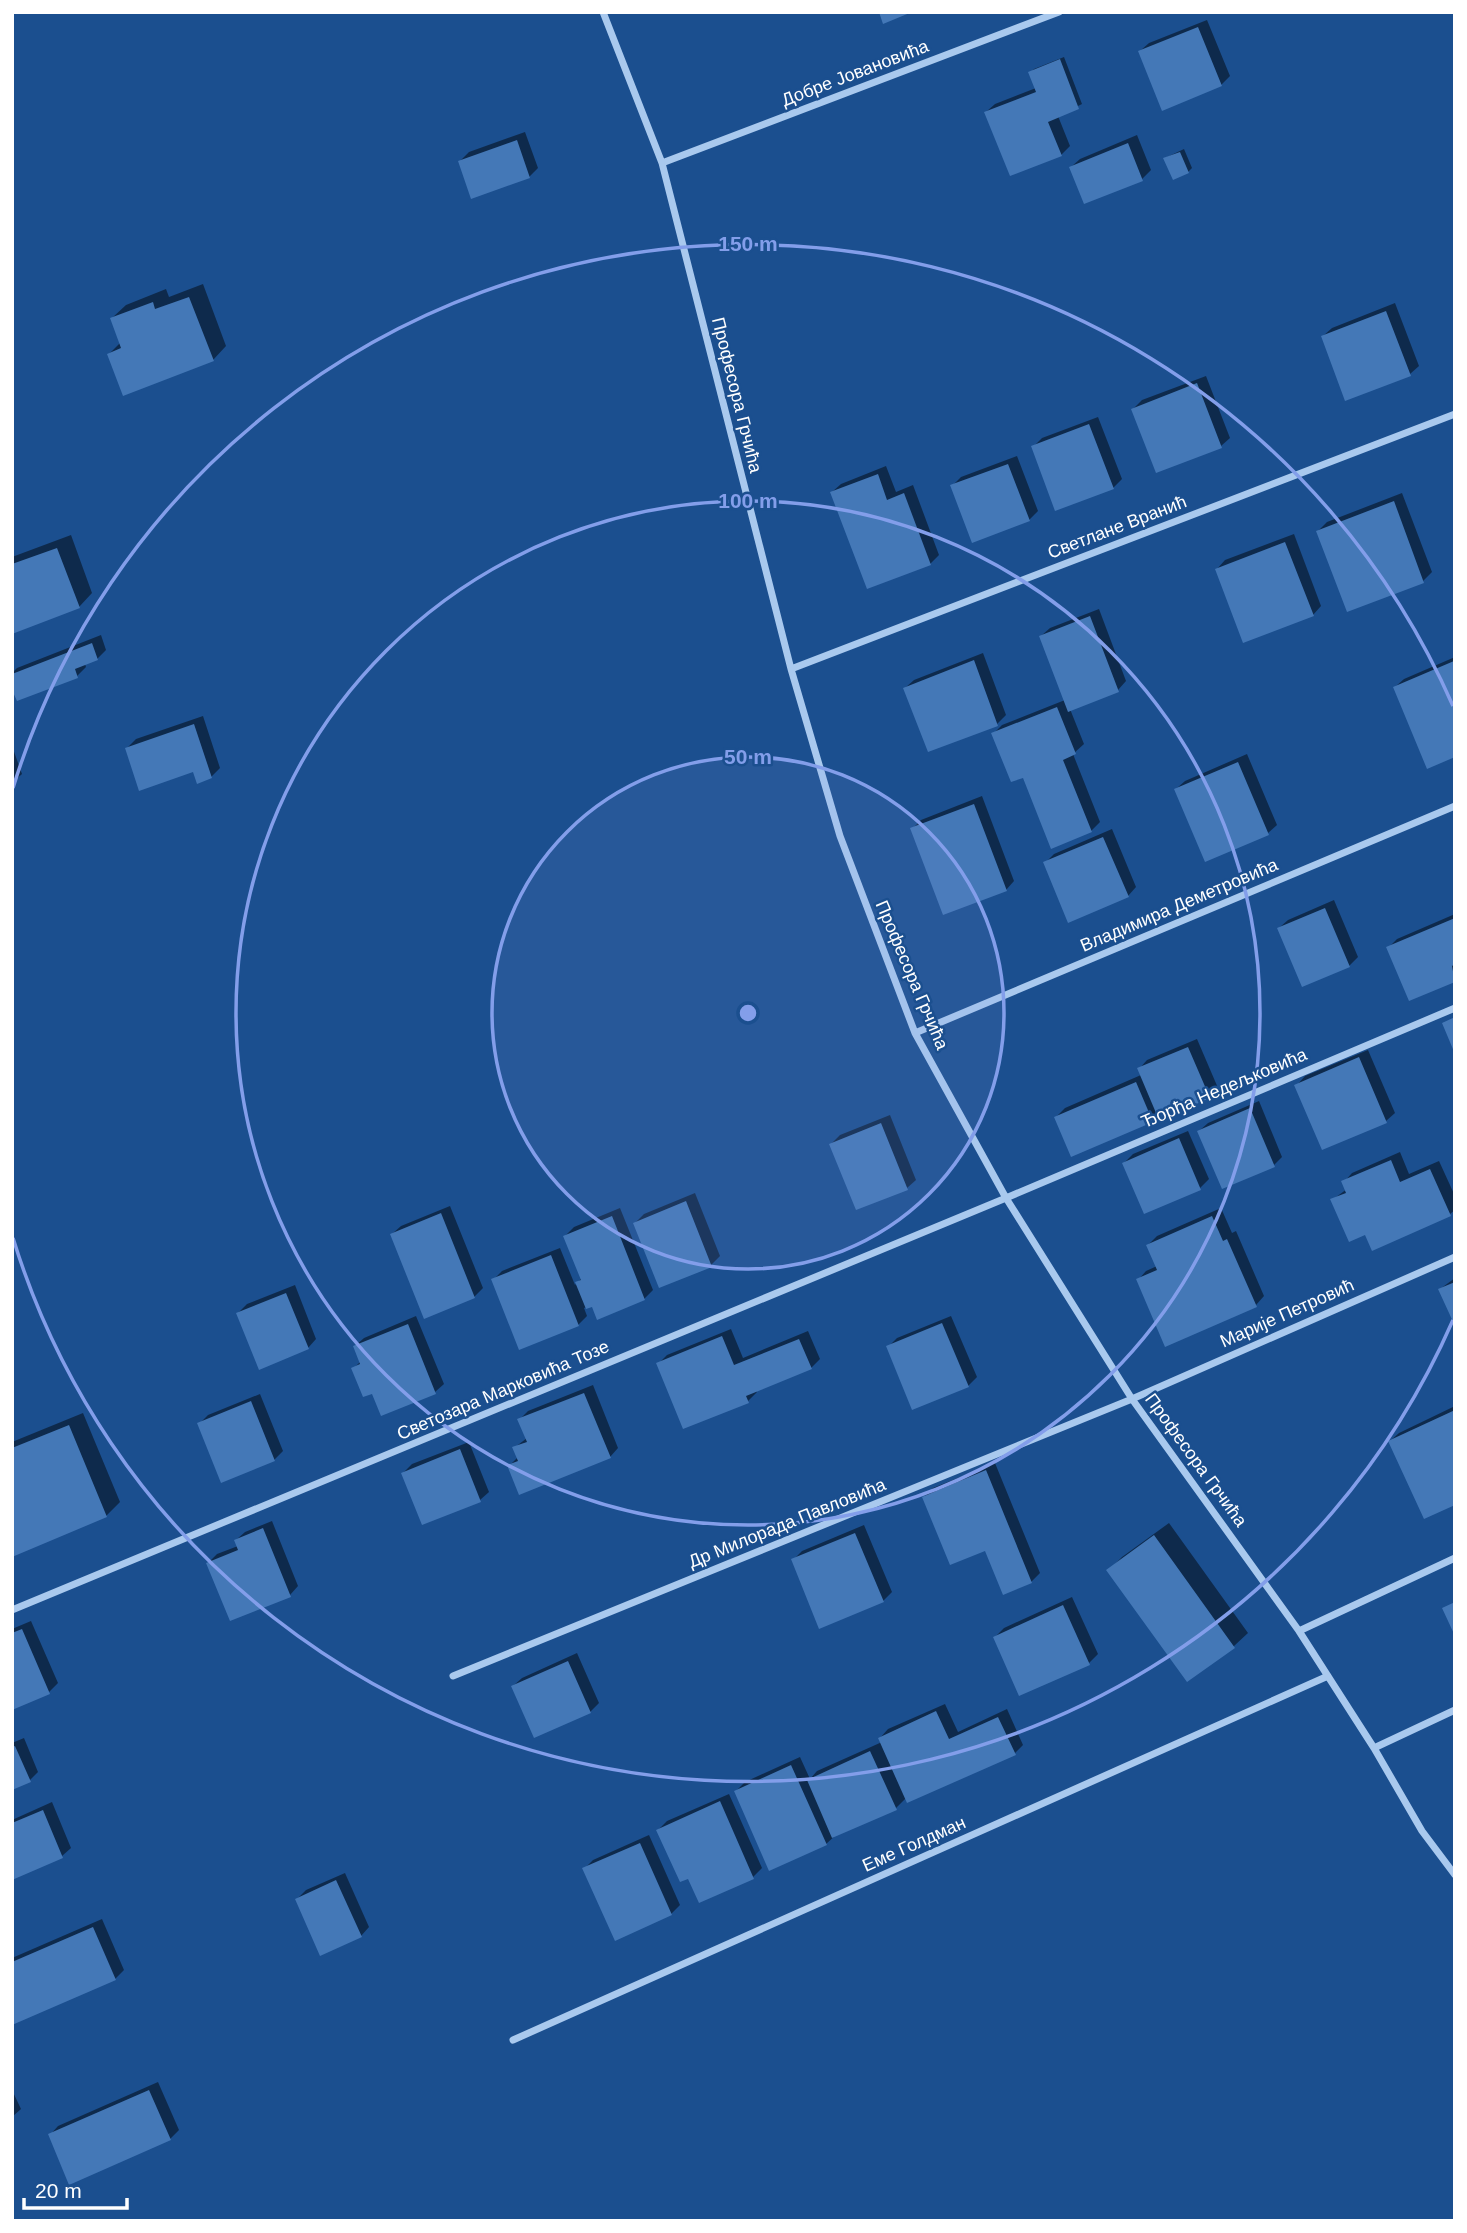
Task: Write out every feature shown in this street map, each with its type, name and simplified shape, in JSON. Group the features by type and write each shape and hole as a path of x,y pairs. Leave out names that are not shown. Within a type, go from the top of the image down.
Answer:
{"street":[{"name":"Професора Грчића","path":"603,12 662,163 791,669 839,836 915,1032 1006,1198 1132,1399 1299,1631 1374,1748 1422,1830 1455,1875"},
{"name":"Добре Јовановића","path":"662,163 1059,12"},
{"name":"Светлане Вранић","path":"791,669 1455,414"},
{"name":"Владимира Деметровића","path":"915,1032 1455,806"},
{"name":"Ђорђа Недељковића","path":"1006,1198 1455,1007"},
{"name":"Светозара Марковића Тозе","path":"12,1610 1006,1198"},
{"name":"Марије Петровић","path":"1132,1399 1455,1257"},
{"name":"Др Милорада Павловића","path":"453,1676 1132,1399"},
{"path":"1299,1631 1455,1559"},
{"name":"Еме Голдман","path":"513,2040 1328,1676"},
{"path":"1374,1748 1455,1710"}],"building":[{"path":"879,12 912,12 883,24"},
{"path":"1198,27 1222,86 1162,111 1138,51"},
{"path":"1060,59 1079,109 1048,122 1062,156 1010,176 984,112 1036,92 1028,72"},
{"path":"517,140 530,178 471,199 458,161"},
{"path":"1128,143 1143,181 1084,204 1069,167"},
{"path":"1180,152 1189,173 1173,180 1163,158"},
{"path":"189,297 214,361 123,396 107,354 121,348 110,318 153,302 155,309"},
{"path":"1386,311 1411,376 1345,401 1321,336"},
{"path":"1197,383 1222,448 1156,473 1131,409"},
{"path":"1089,424 1114,489 1055,511 1031,446"},
{"path":"1008,464 1030,521 972,543 950,485"},
{"path":"878,474 887,500 904,493 931,565 867,589 830,492"},
{"path":"1394,501 1424,583 1347,612 1316,531"},
{"path":"1285,542 1314,616 1243,643 1215,569"},
{"path":"57,548 80,608 12,634 12,564"},
{"path":"1090,616 1119,692 1068,712 1039,636"},
{"path":"92,643 98,660 75,669 78,678 17,701 12,690 12,674"},
{"path":"974,660 998,726 928,752 903,688"},
{"path":"1454,661 1455,757 1427,769 1393,687"},
{"path":"1057,707 1076,754 1063,760 1092,832 1051,849 1023,778 1011,782 991,733"},
{"path":"194,724 212,778 197,784 193,772 139,791 125,748"},
{"path":"1238,762 1269,835 1205,862 1174,789"},
{"path":"974,804 1007,891 943,915 910,828"},
{"path":"1103,837 1129,897 1068,923 1043,862"},
{"path":"1325,908 1350,967 1302,987 1277,928"},
{"path":"1455,918 1455,964 1452,966 1455,982 1409,1001 1386,947"},
{"path":"1455,1017 1455,1054 1442,1023"},
{"path":"1188,1047 1210,1098 1159,1120 1137,1068"},
{"path":"1359,1057 1387,1123 1322,1150 1294,1085"},
{"path":"1136,1082 1153,1122 1071,1157 1054,1117"},
{"path":"1250,1108 1275,1167 1222,1189 1197,1131"},
{"path":"881,1123 908,1190 856,1210 829,1144"},
{"path":"1179,1138 1201,1190 1144,1214 1122,1163"},
{"path":"1391,1160 1400,1182 1430,1169 1451,1216 1372,1251 1365,1235 1349,1242 1330,1199 1346,1193 1341,1181"},
{"path":"686,1201 712,1267 659,1288 633,1223"},
{"path":"441,1213 475,1298 424,1319 390,1234"},
{"path":"612,1216 645,1300 597,1320 592,1307 586,1309 575,1282 581,1280 563,1236"},
{"path":"1212,1216 1223,1241 1227,1239 1257,1307 1165,1347 1136,1279 1157,1270 1146,1245"},
{"path":"551,1255 579,1326 519,1350 491,1279"},
{"path":"1455,1282 1455,1326 1438,1289"},
{"path":"286,1293 309,1349 259,1370 236,1313"},
{"path":"942,1323 969,1387 912,1410 886,1346"},
{"path":"408,1324 436,1394 381,1416 372,1394 363,1397 351,1368 360,1364 353,1346"},
{"path":"722,1336 734,1365 799,1339 812,1369 746,1396 749,1403 683,1429 656,1363"},
{"path":"584,1393 611,1458 519,1495 507,1465 518,1461 512,1447 527,1442 517,1419"},
{"path":"251,1401 275,1461 221,1483 197,1423"},
{"path":"1455,1410 1455,1505 1424,1519 1388,1441"},
{"path":"69,1425 107,1517 12,1557 12,1448"},
{"path":"460,1449 481,1502 422,1525 401,1473"},
{"path":"986,1470 1032,1583 1003,1595 985,1551 950,1565 922,1497"},
{"path":"263,1528 291,1597 230,1621 206,1563 238,1550 234,1540"},
{"path":"855,1533 884,1602 819,1629 791,1559"},
{"path":"1154,1535 1235,1648 1187,1682 1106,1570"},
{"path":"1455,1602 1455,1636 1442,1608"},
{"path":"1063,1605 1090,1665 1019,1696 993,1637"},
{"path":"22,1629 50,1694 12,1710 12,1633"},
{"path":"568,1661 591,1713 534,1738 511,1686"},
{"path":"936,1711 949,1739 998,1717 1016,1755 907,1803 878,1738"},
{"path":"15,1746 31,1782 12,1790 12,1747"},
{"path":"870,1751 897,1810 832,1838 807,1780"},
{"path":"791,1765 827,1845 769,1871 734,1791"},
{"path":"720,1801 754,1879 699,1903 688,1879 680,1882 656,1830"},
{"path":"43,1810 63,1858 12,1880 12,1823"},
{"path":"640,1843 672,1915 615,1941 582,1868"},
{"path":"336,1880 362,1937 320,1956 295,1899"},
{"path":"93,1927 116,1980 12,2025 12,1962"},
{"path":"149,2090 171,2140 69,2185 48,2134"}]}
